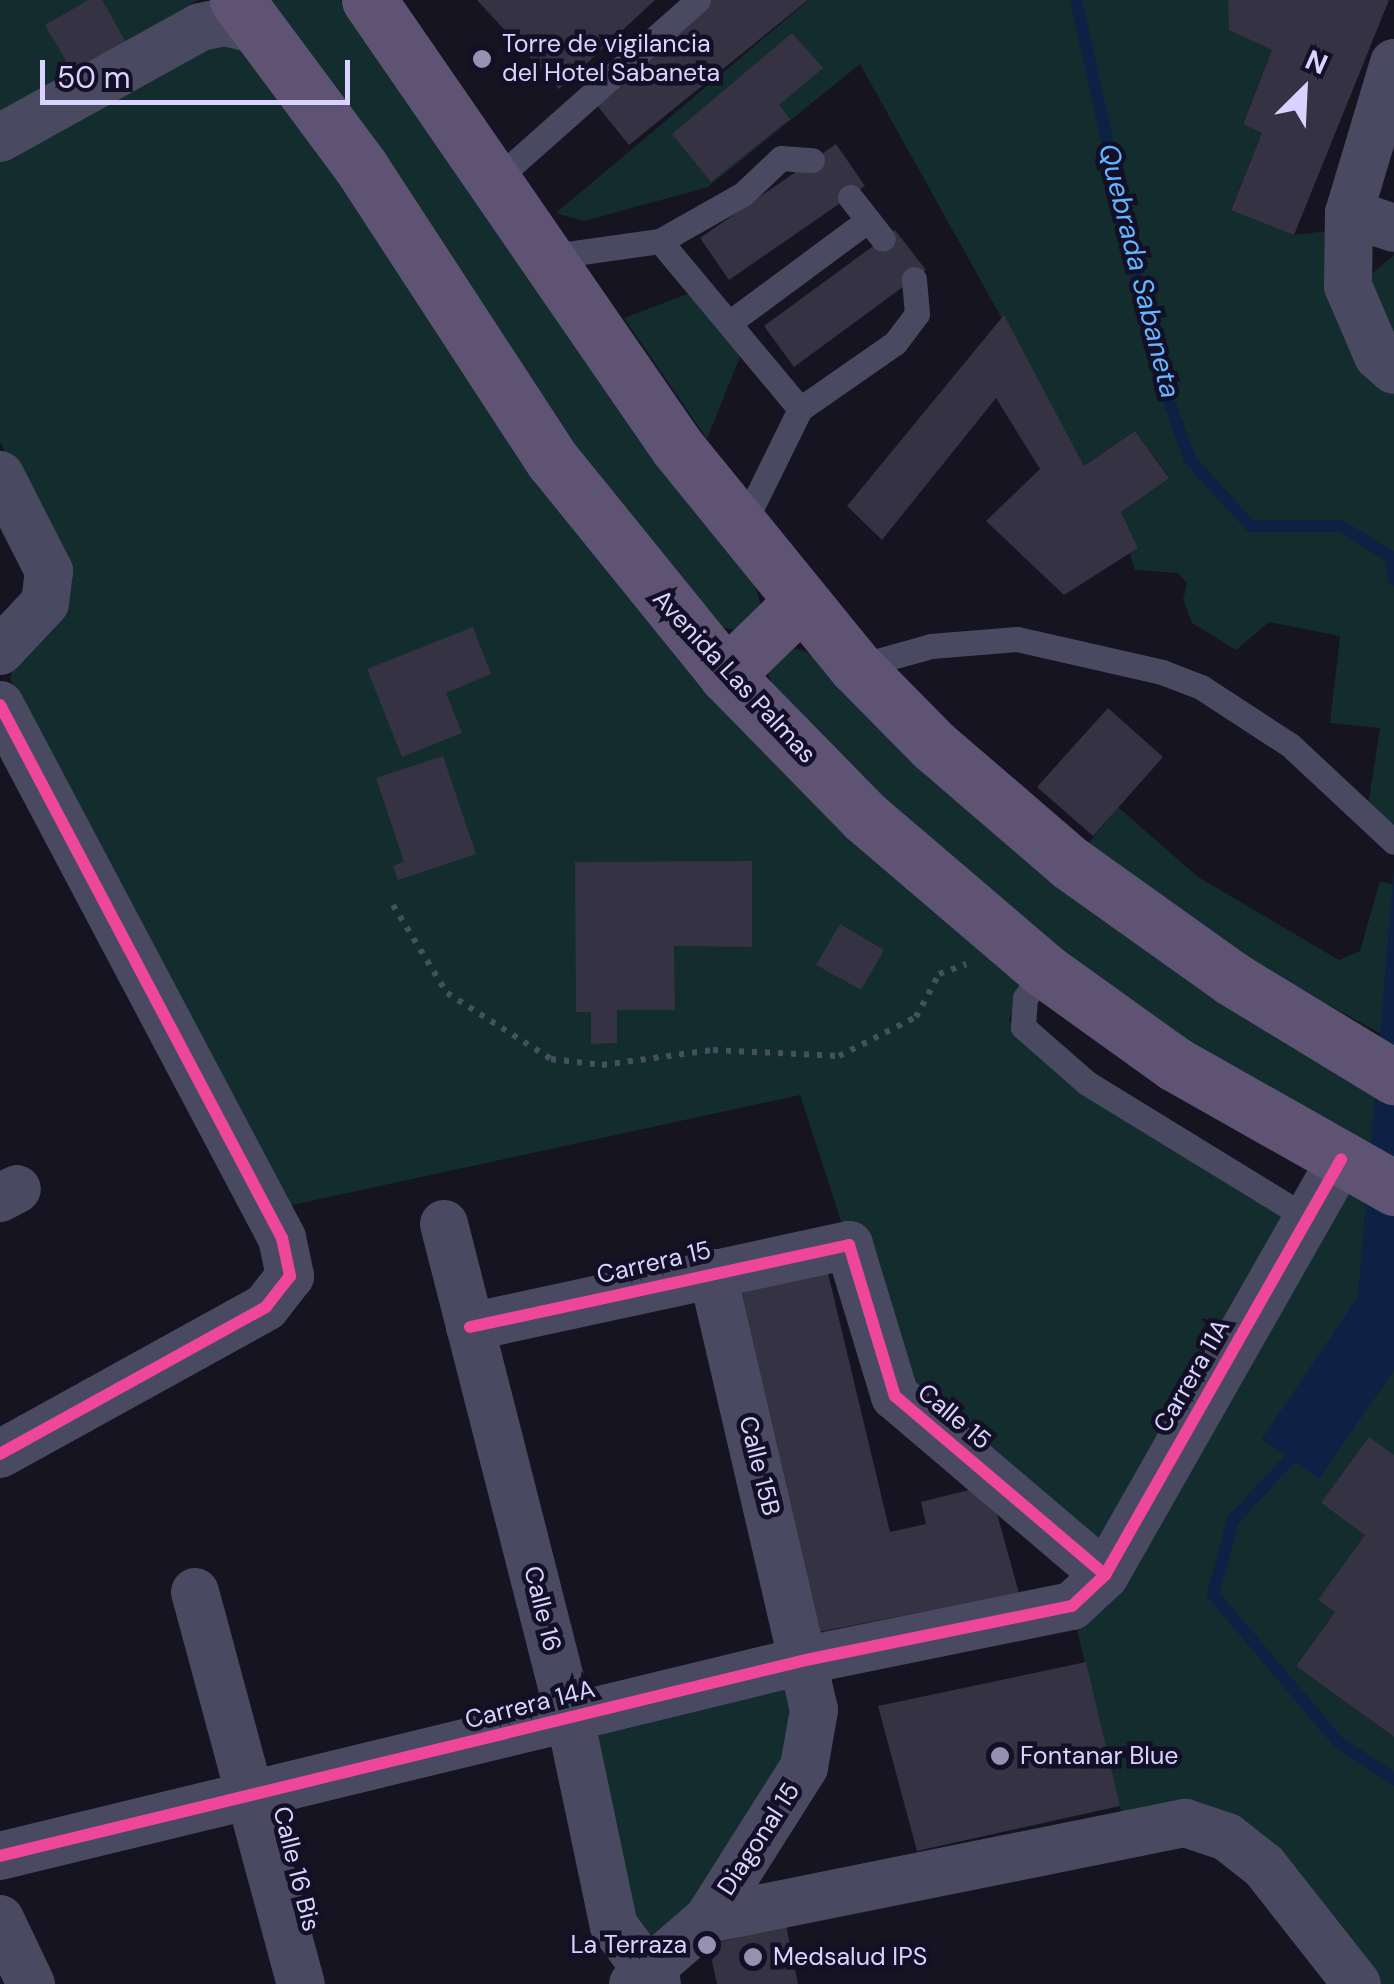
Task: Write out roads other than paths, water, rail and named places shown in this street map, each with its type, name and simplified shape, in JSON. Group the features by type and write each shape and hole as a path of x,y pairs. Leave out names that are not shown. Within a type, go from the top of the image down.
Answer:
{"main road":[{"path":"369,0 543,257 742,527 856,666 934,746 1070,863 1231,978 1394,1076"},
{"name":"Avenida Las Palmas","path":"228,14 360,167 553,460 726,675 866,818 1029,958 1174,1064 1394,1188"},
{"path":"726,675 801,602"}],"street":[{"path":"0,138 228,14"},
{"path":"1394,63 1350,213 1348,286 1378,356 1394,370"},
{"path":"1350,213 1394,228"},
{"path":"0,475 49,572 45,603 0,651"},
{"path":"0,705 12,763 282,1238 290,1276 266,1307 0,1454"},
{"name":"Carrera 11A","path":"1089,1590 1341,1160"},
{"name":"Calle 16","path":"444,1224 570,1718 614,1926 647,1980"},
{"name":"Calle 15","path":"849,1245 895,1396 1089,1590"},
{"name":"Carrera 15","path":"470,1328 849,1245"},
{"name":"Calle 15B","path":"712,1273 806,1660"},
{"name":"Carrera 14A","path":"0,1856 1089,1590"},
{"name":"Calle 16 Bis","path":"194,1592 256,1796 301,1984"},
{"name":"Diagonal 15","path":"647,1980 708,1919 804,1768 814,1710 806,1660"},
{"path":"708,1919 1185,1823 1227,1837 1264,1866 1358,1984"},
{"path":"0,1919 31,1984"}],"lane":[{"path":"492,182 698,0"},
{"path":"543,257 660,241 743,194 781,158 812,160"},
{"path":"729,324 875,230 850,197"},
{"path":"660,241 800,409"},
{"path":"742,527 800,409 895,344 917,314 914,279"},
{"path":"856,666 931,646 1017,639 1162,672 1201,687 1290,744 1394,842"},
{"path":"1029,958 1023,1028 1087,1083 1307,1218"}],"water":[{"path":"1394,868 1394,1370 1319,1479 1262,1439 1358,1296"}],"waterway":[{"name":"Quebrada Sabaneta","path":"1076,0 1158,371 1190,460 1251,526 1341,526 1391,557 1394,580"},
{"name":"Quebrada Sabaneta","path":"1300,1448 1233,1520 1213,1594 1339,1743 1394,1779"}],"place":[{"name":"Torre de vigilancia del Hotel Sabaneta","path":"482,59"},
{"name":"Fontanar Blue","path":"1000,1756"},
{"name":"La Terraza","path":"707,1945"},
{"name":"Medsalud IPS","path":"753,1957"}]}
